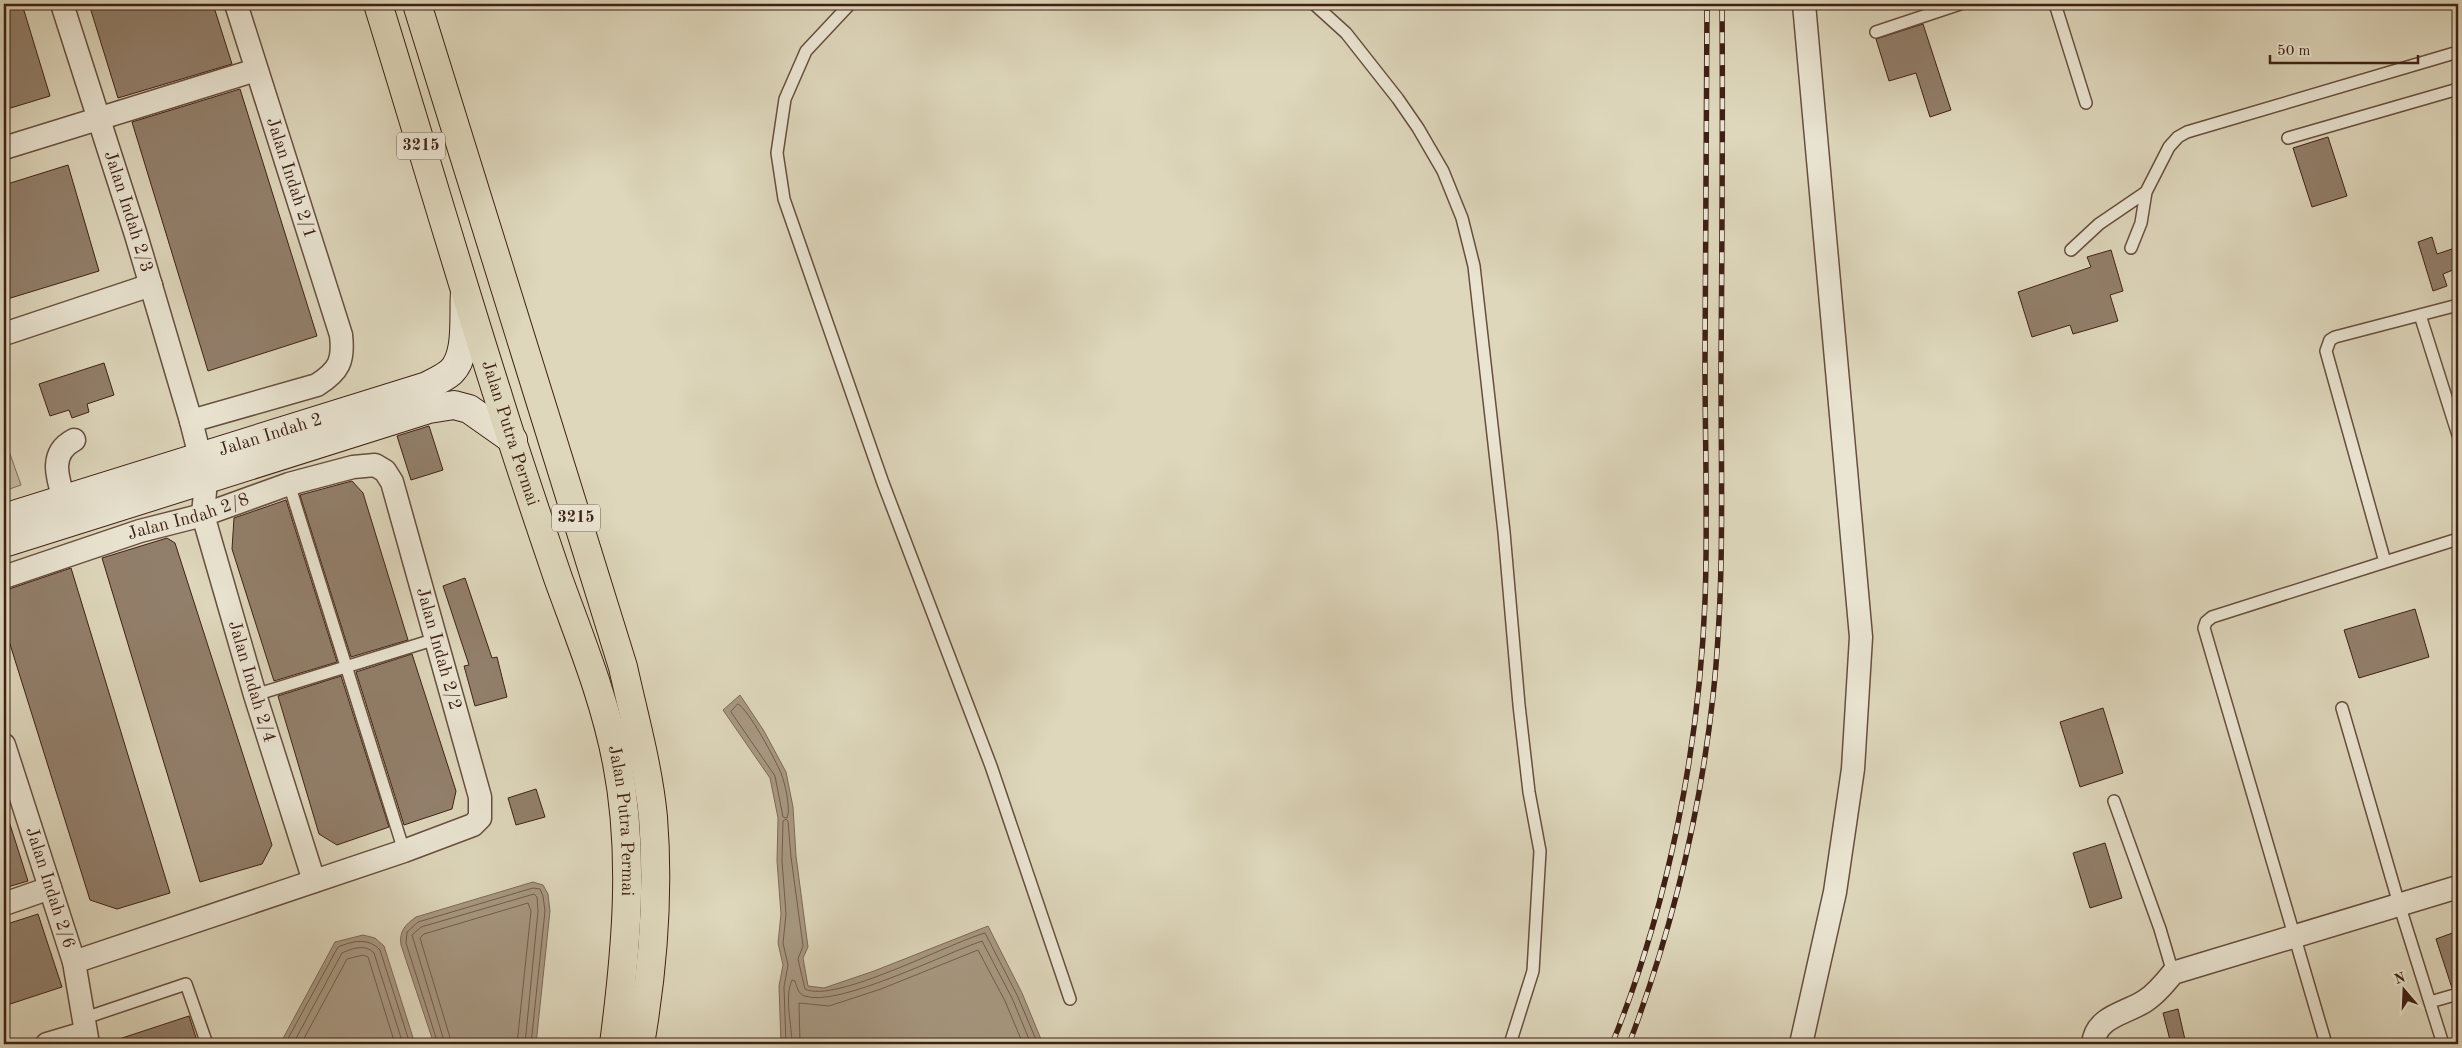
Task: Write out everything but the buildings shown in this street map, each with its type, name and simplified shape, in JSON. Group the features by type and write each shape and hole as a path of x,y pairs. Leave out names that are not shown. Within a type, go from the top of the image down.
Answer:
{"main road":[{"name":"Jalan Putra Permai","path":"378,4 513,440 558,577 601,695 618,765 623,810 627,888 623,978 614,1044"},
{"name":"Jalan Putra Permai","path":"417,4 623,667 644,758 653,816 656,880 651,977 640,1044"}],"street":[{"name":"Jalan Indah 2/3","path":"62,4 151,285 191,420 203,468"},
{"name":"Jalan Indah 2/1","path":"191,420 317,385 331,376 343,354 341,335 236,4"},
{"path":"1800,1044 1833,901 1839,863 1853,769 1861,638 1804,4"},
{"path":"4,148 99,117 256,70"},
{"path":"4,334 151,285"},
{"name":"Jalan Indah 2","path":"4,543 427,386 451,371 459,360 462,345 465,288"},
{"name":"Jalan Indah 2","path":"4,518 64,499 203,468 422,411 454,405 469,409 483,417 513,440"},
{"path":"64,499 56,474 56,460 64,445 74,440"},
{"name":"Jalan Indah 2/8","path":"4,577 140,531 203,515 289,484 364,465 375,465"},
{"name":"Jalan Indah 2/2","path":"375,465 385,471 392,482 480,798 480,818 473,825 404,851"},
{"name":"Jalan Indah 2/4","path":"203,468 203,515 255,695 314,881"},
{"name":"Jalan Indah 2/6","path":"4,745 10,783 50,888 74,962 86,1032"},
{"path":"74,962 404,851"},
{"path":"2093,1044 2094,1034 2101,1024 2145,1001 2173,973 2458,887"},
{"path":"4,904 50,888"},
{"path":"46,1044 86,1032"}],"lane":[{"path":"850,4 806,51 785,99 777,153 784,199 883,483 991,766 1070,1000"},
{"path":"1314,4 1346,33 1398,99 1418,128 1443,172 1462,218 1474,266 1504,532 1519,705 1529,792 1540,851 1533,970 1510,1044"},
{"path":"1876,32 1960,4"},
{"path":"2055,4 2086,103"},
{"path":"2131,248 2141,223 2146,192 2169,147 2178,136 2458,52"},
{"path":"2288,138 2458,89"},
{"path":"2071,250 2099,224 2146,192"},
{"path":"2385,562 2336,388 2327,345 2335,337 2458,305"},
{"path":"2420,315 2458,435"},
{"path":"289,484 404,851"},
{"path":"2326,1044 2204,628 2206,622 2212,617 2458,538"},
{"path":"255,695 436,639"},
{"path":"2342,708 2399,904 2443,1044"},
{"path":"2114,801 2160,929 2173,973"},
{"path":"86,1032 186,984 207,1044"},
{"path":"2430,1002 2458,994"}],"shaded area":[{"path":"4,437 21,485 4,491"}],"water":[{"path":"740,695 764,731 786,772 793,807 796,856 808,947 803,958 808,986 824,988 874,971 988,926 1022,993 1043,1044 781,1044 779,986 783,965 778,943 781,914 777,861 778,818 770,778 723,710"},
{"path":"533,882 543,885 548,894 550,911 536,1044 434,1044 401,945 401,936 404,929 416,917"},
{"path":"363,935 375,938 384,946 415,1044 280,1044 335,942"}],"railway":[{"path":"1612,1044 1632,992 1664,883 1688,770 1702,657 1706,542 1707,4"},
{"path":"1629,1044 1671,916 1692,829 1707,741 1717,655 1721,573 1722,4"}]}
